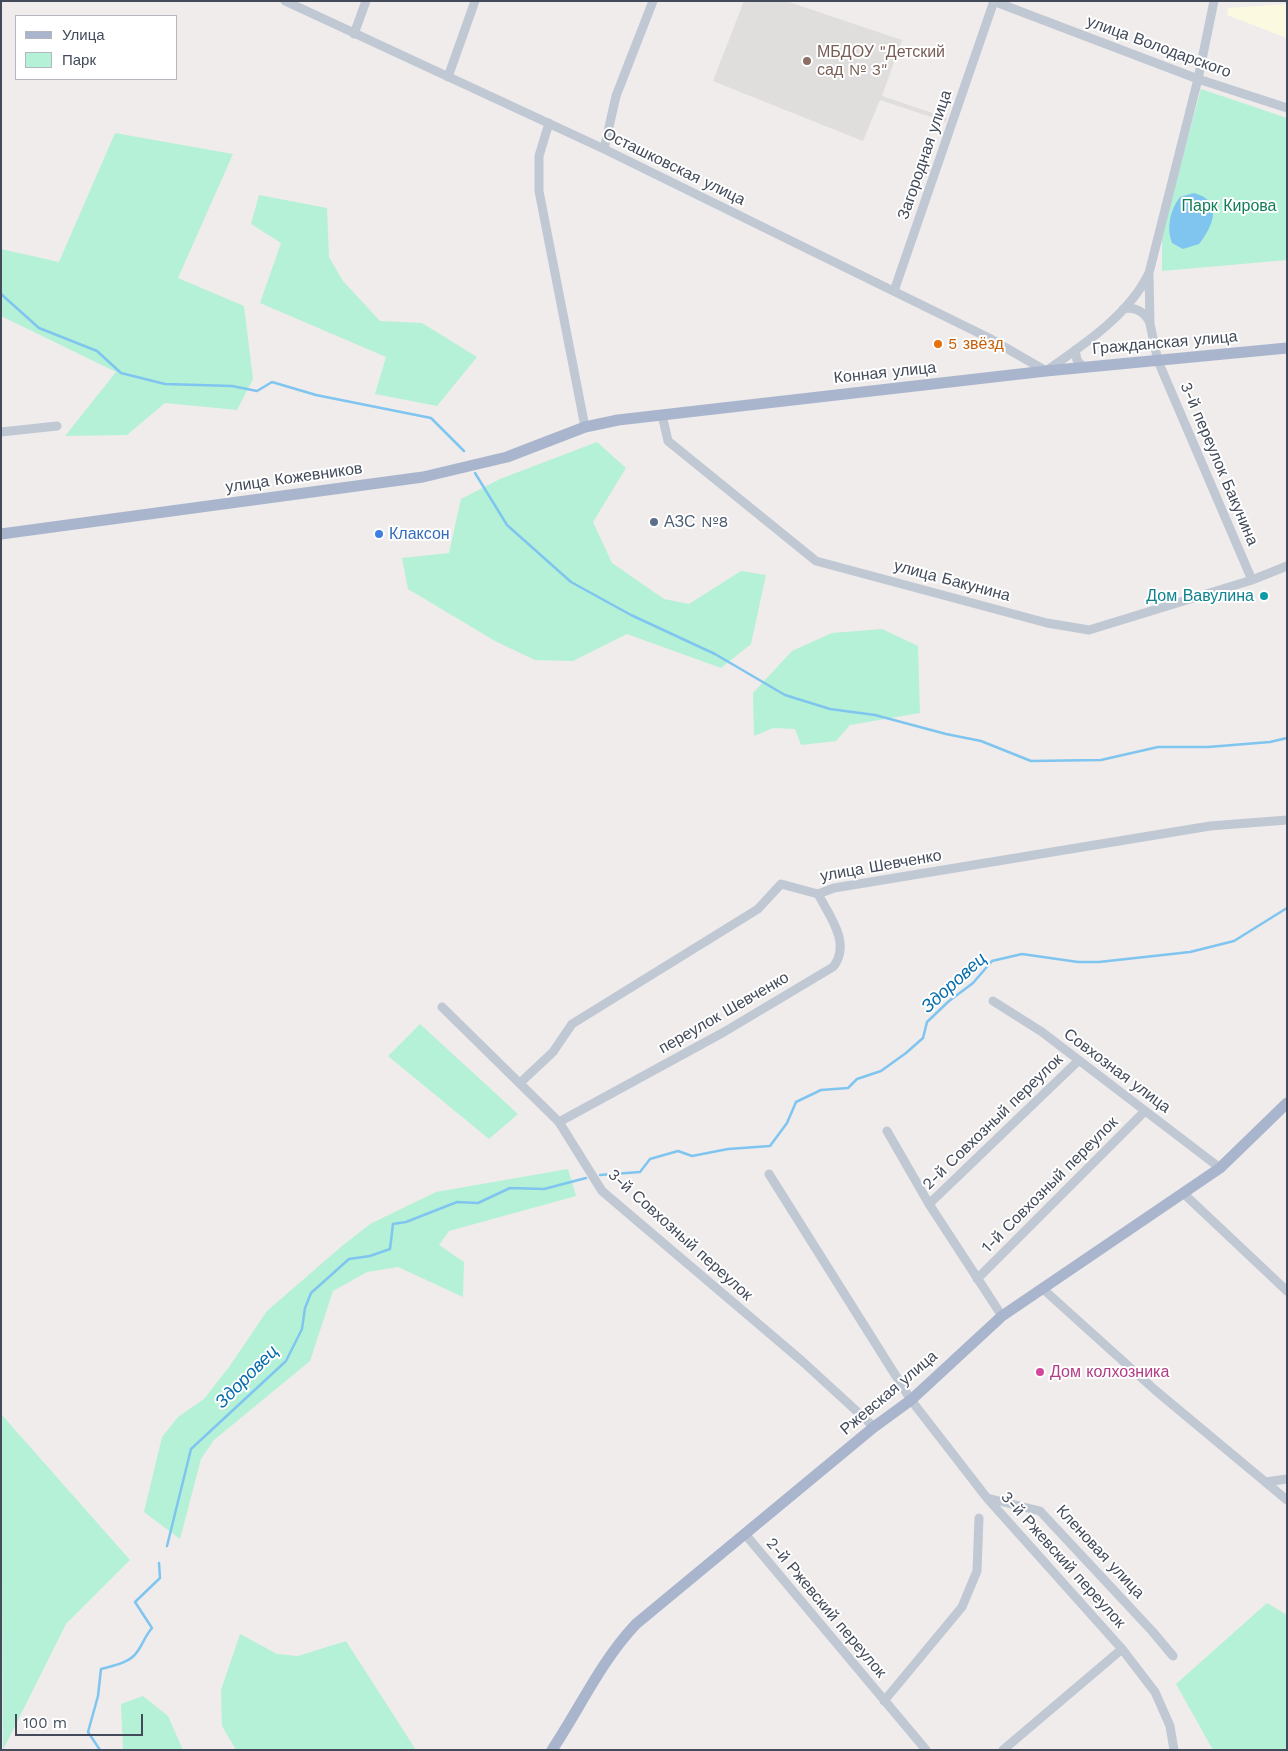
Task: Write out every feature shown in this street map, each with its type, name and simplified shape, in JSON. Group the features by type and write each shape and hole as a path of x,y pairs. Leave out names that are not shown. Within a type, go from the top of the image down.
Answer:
{"main road":[{"name":"Гражданская улица","path":"1046,371 1287,348"},
{"name":"Конная улица","path":"585,427 618,420 1046,371"},
{"name":"улица Кожевников","path":"1,534 423,477 507,457 585,427"},
{"name":"Ржевская улица","path":"552,1750 595,1677 621,1640 636,1624 874,1427 911,1400 1002,1316 1220,1168 1287,1103"}],"street":[{"name":"Осташковская улица","path":"285,1 604,149 989,338 1046,371"},
{"path":"354,34 366,1"},
{"path":"448,77 475,1"},
{"path":"604,149 616,96 653,1"},
{"name":"улица Володарского","path":"994,1 1198,79 1287,108"},
{"name":"Загородная улица","path":"894,291 994,1"},
{"name":"Конная улица","path":"1046,371 1075,350 1123,310 1138,293 1149,273 1198,79 1214,1"},
{"path":"549,123 539,156 539,191 585,427"},
{"name":"Конная улица","path":"1149,273 1150,324 1158,361"},
{"path":"1123,310 1132,308 1142,312 1150,324"},
{"path":"1075,350 1077,360 1083,368"},
{"name":"3-й переулок Бакунина","path":"1158,361 1252,580"},
{"name":"улица Бакунина","path":"662,415 668,441 816,561 1047,623 1089,630 1252,580 1287,566"},
{"path":"1,432 57,426"},
{"name":"улица Шевченко","path":"520,1084 553,1052 572,1024 758,909 781,884 818,894 834,888 1200,827 1287,820"},
{"name":"переулок Шевченко","path":"559,1122 724,1032 834,967 840,959 840,935 818,894"},
{"name":"Совхозная улица","path":"993,1001 1042,1032 1220,1168"},
{"name":"3-й Совхозный переулок","path":"442,1007 559,1122 602,1191 802,1361 874,1427"},
{"name":"2-й Совхозный переулок","path":"929,1204 1078,1061"},
{"name":"1-й Совхозный переулок","path":"977,1279 1145,1111"},
{"name":"2-й Совхозный переулок","path":"887,1131 929,1204 1002,1316"},
{"path":"768,1174 911,1400"},
{"path":"1183,1193 1287,1291"},
{"path":"1042,1289 1155,1390 1287,1500"},
{"name":"3-й Ржевский переулок","path":"911,1400 987,1498 1122,1649 1155,1692 1170,1726 1174,1750"},
{"path":"1266,1482 1287,1478"},
{"name":"Кленовая улица","path":"987,1498 1040,1511 1173,1656"},
{"name":"2-й Ржевский переулок","path":"884,1701 962,1607 977,1571 979,1518"},
{"name":"2-й Ржевский переулок","path":"745,1534 926,1750"},
{"path":"1003,1750 1122,1649"}],"shaded area":[{"name":"МБДОУ \"Детский сад № 3\"","path":"744,1 786,1 902,40 882,96 947,118 946,122 880,100 863,141 713,81"},
{"path":"1287,4 1287,38 1227,15 1228,8"}],"green space":[{"name":"Парк Кирова","path":"1201,89 1287,118 1287,260 1162,271 1162,233"},
{"path":"115,133 233,154 178,278 244,306 253,379 237,410 165,403 127,435 65,436 116,372 1,316 1,249 59,262"},
{"path":"259,195 327,208 329,257 343,281 380,321 422,323 477,357 437,406 375,394 386,357 260,303 281,243 251,224"},
{"path":"597,442 626,468 593,522 612,563 664,599 689,604 741,571 766,575 751,644 721,668 627,634 573,661 535,660 495,641 408,589 402,558 449,553 461,499 500,479"},
{"path":"882,629 918,646 920,713 850,725 836,741 801,745 795,729 773,728 754,736 753,693 792,651 832,633"},
{"path":"420,1024 518,1114 489,1139 388,1056"},
{"path":"568,1169 576,1196 449,1231 439,1245 464,1262 463,1297 398,1267 367,1272 333,1291 310,1361 214,1440 201,1459 180,1539 144,1512 162,1437 178,1417 204,1399 229,1367 267,1311 342,1246 370,1224 436,1192"},
{"path":"1,1414 130,1560 66,1624 3,1750"},
{"path":"1267,1603 1287,1615 1287,1750 1213,1750 1176,1684"},
{"path":"240,1634 277,1654 298,1656 346,1641 416,1750 236,1750 222,1726 221,1690"},
{"path":"143,1696 168,1716 183,1750 123,1750 121,1704"}],"water":[{"path":"1194,193 1209,202 1213,215 1208,230 1199,244 1183,249 1172,243 1169,231 1170,219 1180,197"}],"waterway":[{"path":"1,294 39,328 97,351 121,373 165,384 232,386 257,391 272,382 316,395 431,418 464,451"},
{"path":"475,473 507,525 571,582 631,615 715,654 785,695 830,709 875,715 946,734 981,741 1031,761 1101,760 1158,747 1208,747 1270,742 1287,738"},
{"name":"Здоровец","path":"600,1175 640,1172 650,1159 678,1151 692,1156 728,1149 770,1146 787,1123 796,1102 821,1090 848,1088 857,1079 881,1071 923,1038 927,1022 949,1001 973,983 992,961 1022,954 1078,962 1099,962 1190,952 1234,941 1287,908"},
{"name":"Здоровец","path":"167,1546 191,1449 286,1361 302,1329 305,1308 311,1293 349,1259 370,1256 390,1249 393,1224 406,1222 457,1202 478,1203 510,1188 544,1189 586,1178"},
{"name":"Здоровец","path":"100,1750 88,1732 98,1696 101,1669 120,1664 134,1656 152,1628 135,1602 160,1578 159,1563"}],"place":[{"name":"МБДОУ \"Детский сад № 3\"","path":"807,61"},
{"name":"5 звёзд","path":"938,344"},
{"name":"АЗС №8","path":"654,522"},
{"name":"Клаксон","path":"379,534"},
{"name":"Дом Вавулина","path":"1264,596"},
{"name":"Дом колхозника","path":"1040,1372"}]}
